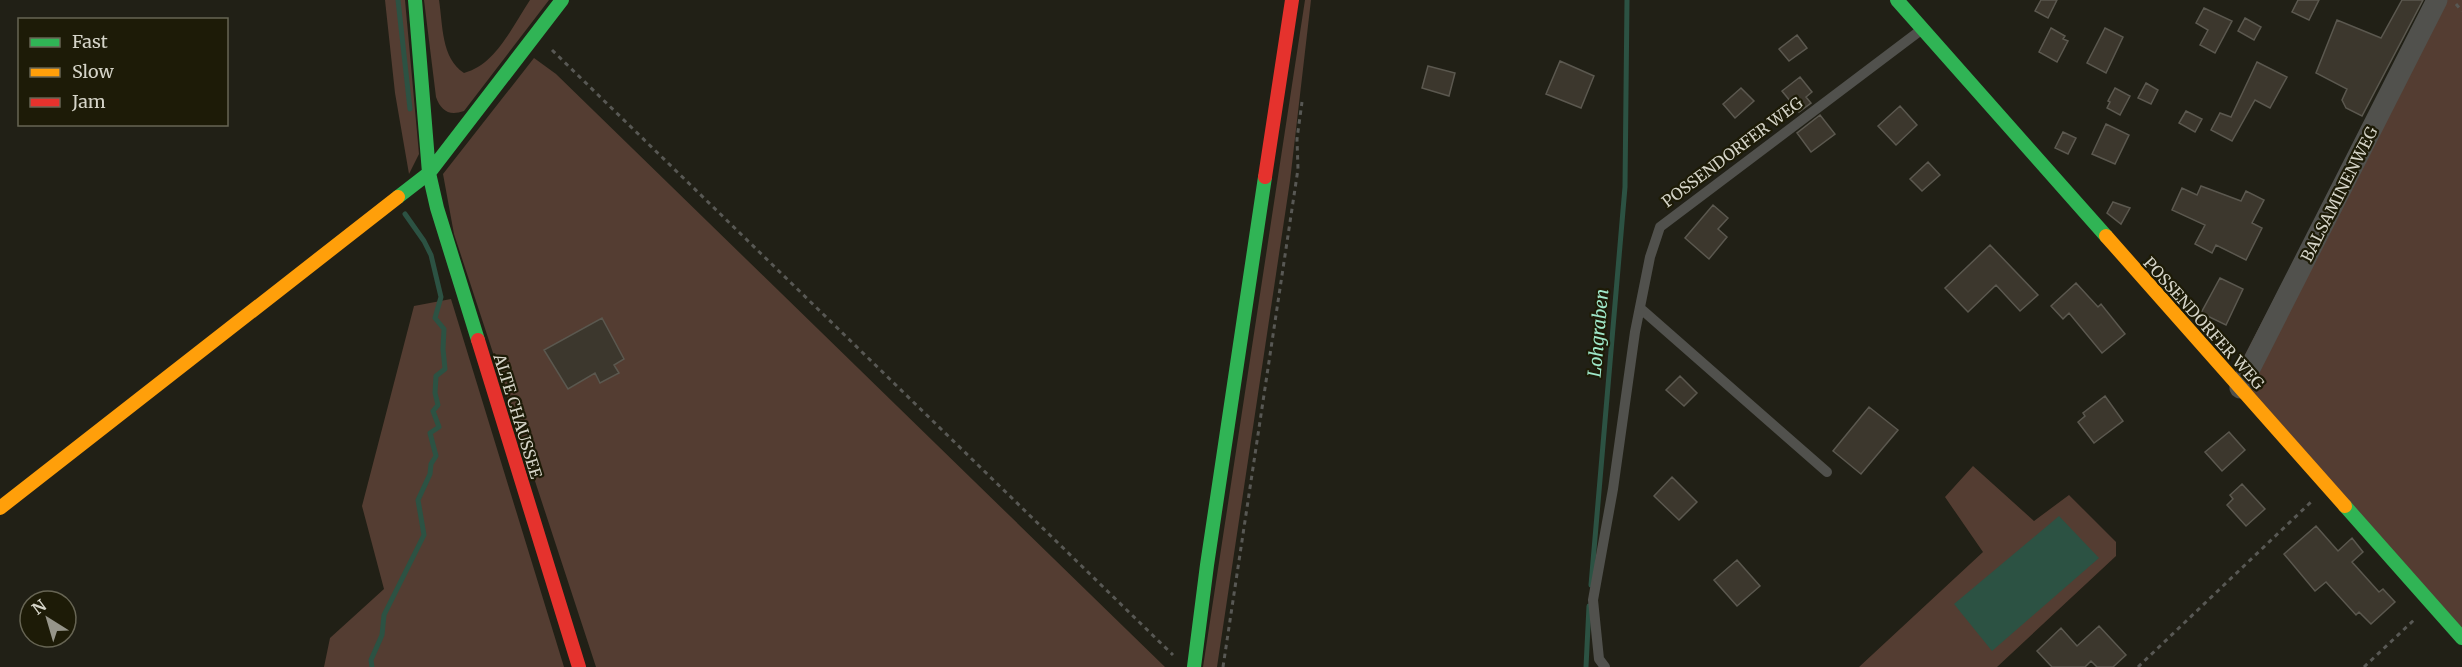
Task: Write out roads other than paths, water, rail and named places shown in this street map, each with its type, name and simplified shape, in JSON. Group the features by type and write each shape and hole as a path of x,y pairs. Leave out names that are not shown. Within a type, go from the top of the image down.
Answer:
{"street":[{"name":"ALTE CHAUSSEE","path":"415,0 429,173 451,257 579,667"},
{"path":"0,508 429,173 562,0"},
{"path":"1194,667 1292,0"},
{"name":"POSSENDORFER WEG","path":"1897,0 2462,638"},
{"name":"BALSAMINENWEG","path":"2240,388 2437,0"}],"lane":[{"name":"POSSENDORFER WEG","path":"1605,667 1599,659 1593,600 1613,489 1640,308 1650,257 1660,227 1923,28"},
{"path":"1640,308 1827,472"}],"waterway":[{"path":"398,0 410,109"},
{"name":"Lohgraben","path":"1591,585 1625,187 1627,0"},
{"path":"372,667 371,660 382,635 384,615 424,535 418,500 436,456 430,433 439,427 433,411 438,405 435,393 436,376 445,369 444,329 435,318 441,297 431,255 405,214"},
{"name":"Lohgraben","path":"1586,667 1589,606"}]}
